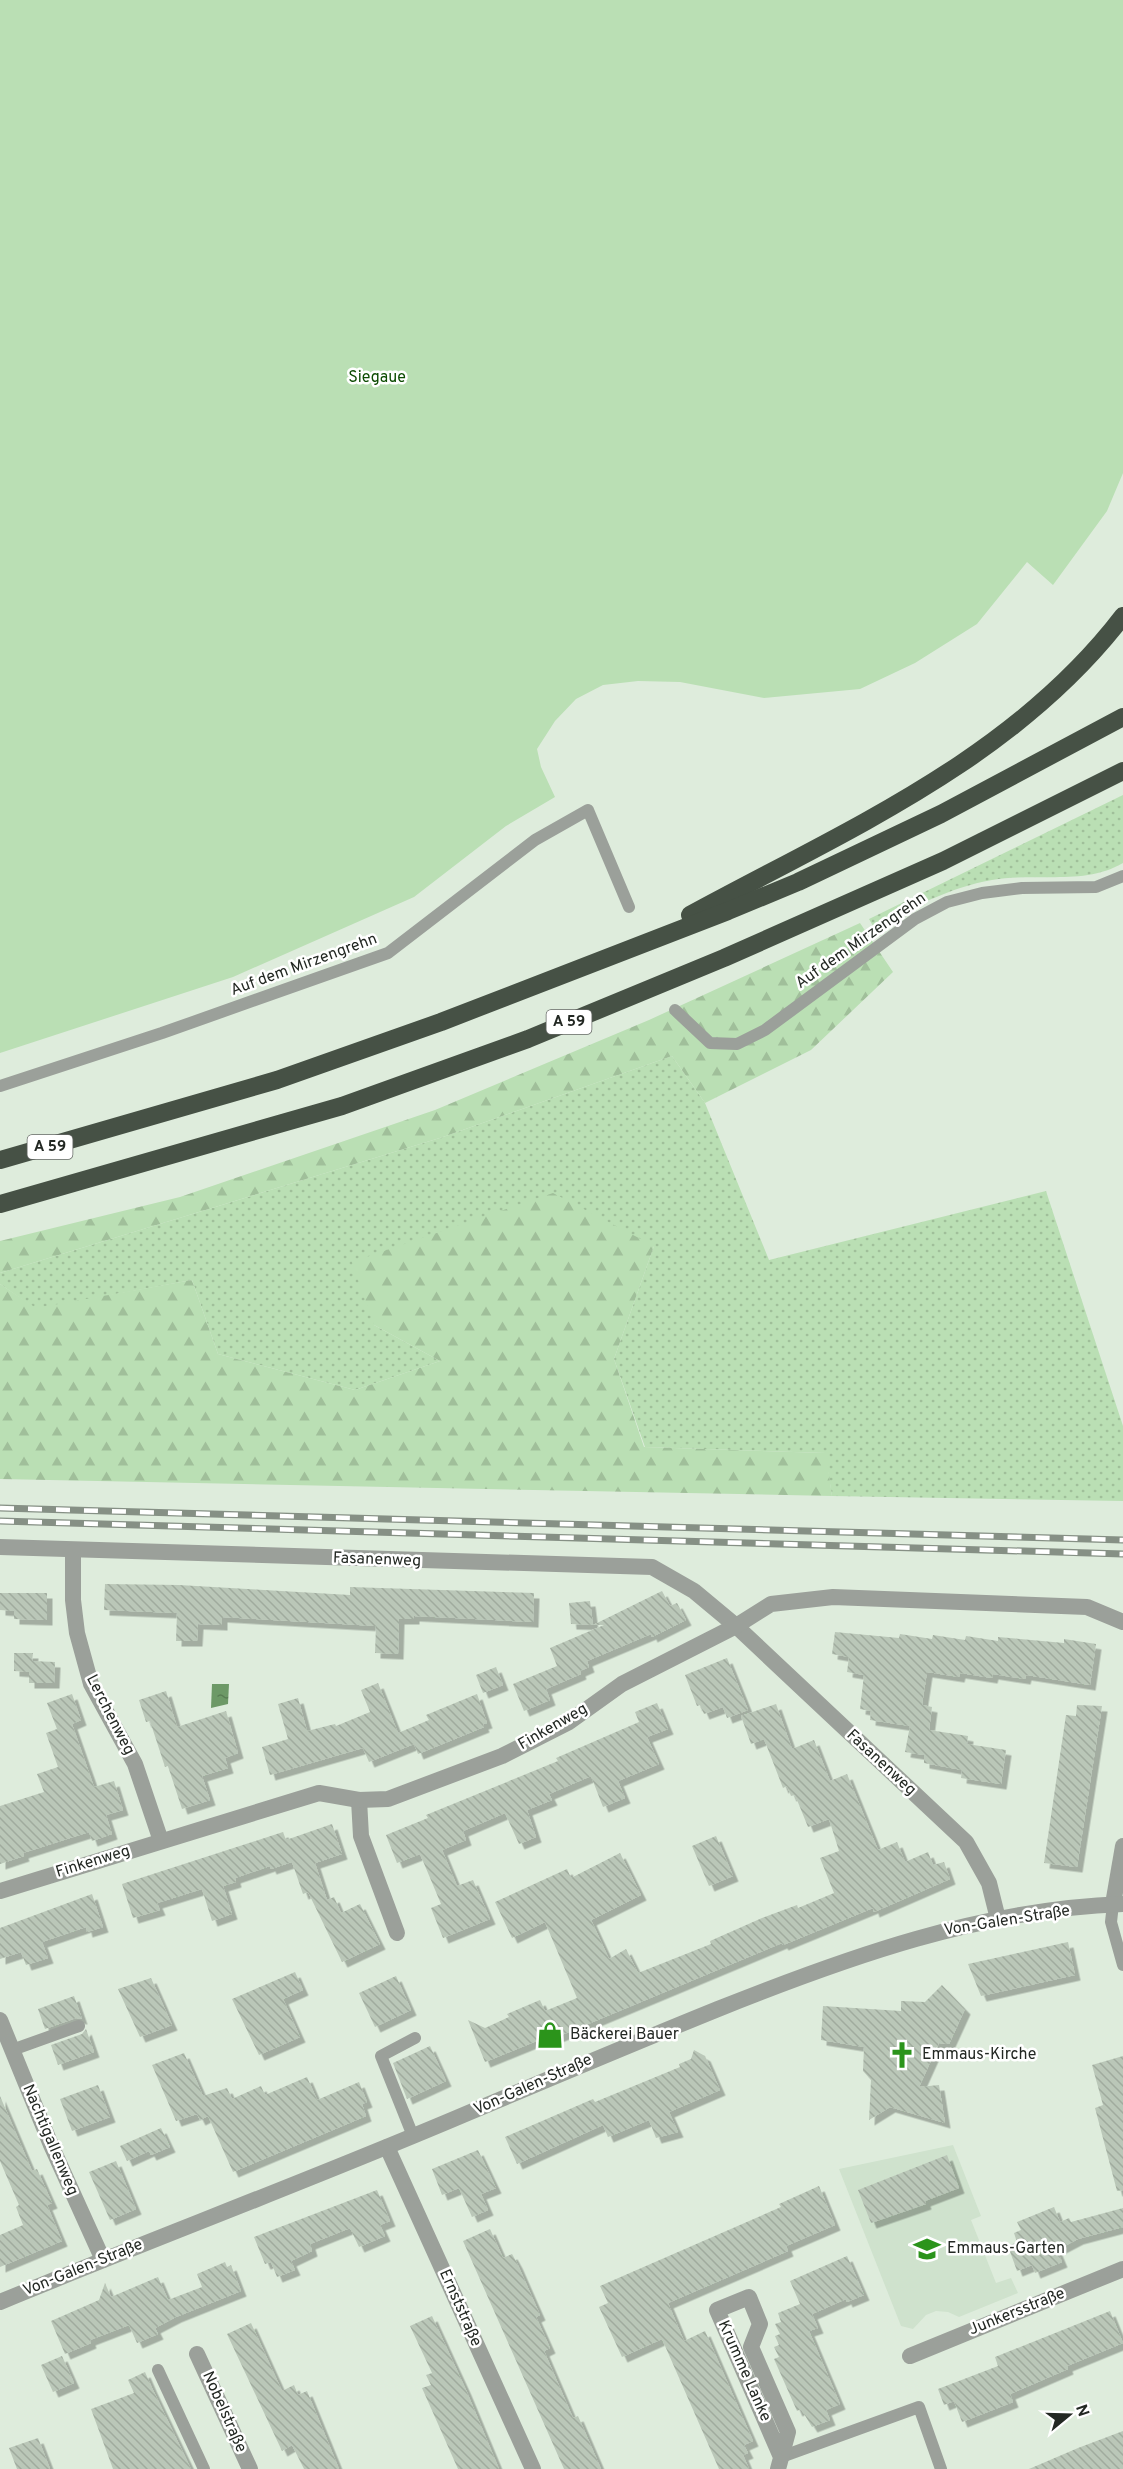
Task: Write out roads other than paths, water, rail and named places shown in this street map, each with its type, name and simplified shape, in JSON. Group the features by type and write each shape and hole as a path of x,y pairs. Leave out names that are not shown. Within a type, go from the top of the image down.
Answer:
{"highway":[{"name":"A 59","path":"633,946 871,820 945,776 1027,715 1067,681 1123,616"},
{"name":"A 59","path":"0,1160 277,1080 441,1023 798,882 941,814 1123,717"},
{"name":"A 59","path":"0,1204 342,1106 528,1039 724,958 943,861 1123,771"}],"street":[{"name":"Fasanenweg","path":"0,1547 652,1568 694,1591 736,1626 966,1842 988,1883 998,1919"},
{"name":"Lerchenweg","path":"73,1551 73,1599 77,1633 91,1684 135,1764 161,1841"},
{"path":"736,1626 771,1604 833,1597 1088,1606 1123,1622"},
{"name":"Finkenweg","path":"0,1891 320,1793 359,1800 388,1799 502,1756 569,1722 622,1684 736,1626"},
{"path":"359,1800 361,1836 397,1933"},
{"path":"1118,1904 1123,1846"},
{"name":"Von-Galen-Straße","path":"0,2302 387,2147 586,2062 782,1983 877,1950 949,1929 998,1919 1118,1904"},
{"name":"Nachtigallenweg","path":"0,2020 51,2145 102,2260"},
{"name":"Ernststraße","path":"387,2147 533,2469"},
{"name":"Junkersstraße","path":"910,2356 1123,2269"},
{"name":"Krumme Lanke","path":"749,2297 760,2324 752,2347 788,2432 779,2463 717,2310 749,2297"},
{"name":"Nobelstraße","path":"198,2354 250,2469"}],"lane":[{"name":"Auf dem Mirzengrehn","path":"0,1086 162,1033 388,953 535,840 588,810 629,906"},
{"name":"Auf dem Mirzengrehn","path":"675,1010 710,1043 737,1044 765,1030 915,920 948,902 982,893 1022,888 1096,887 1123,876"},
{"path":"1118,1904 1111,1922 1123,1965"},
{"path":"12,2050 80,2026"},
{"path":"413,2136 381,2056 415,2038"},
{"path":"158,2370 204,2469"},
{"path":"779,2463 919,2407 941,2469"}],"water":[{"path":"212,1684 229,1684 228,1704 211,1708"}],"railway":[{"path":"0,1508 1123,1540"},
{"path":"0,1521 1123,1554"}],"place":[{"name":"Bäckerei Bauer","path":"550,2035"},
{"name":"Emmaus-Kirche","path":"902,2055"},
{"name":"Emmaus-Garten","path":"927,2249"}],"park label":[{"name":"Siegaue","path":"377,378"}]}
